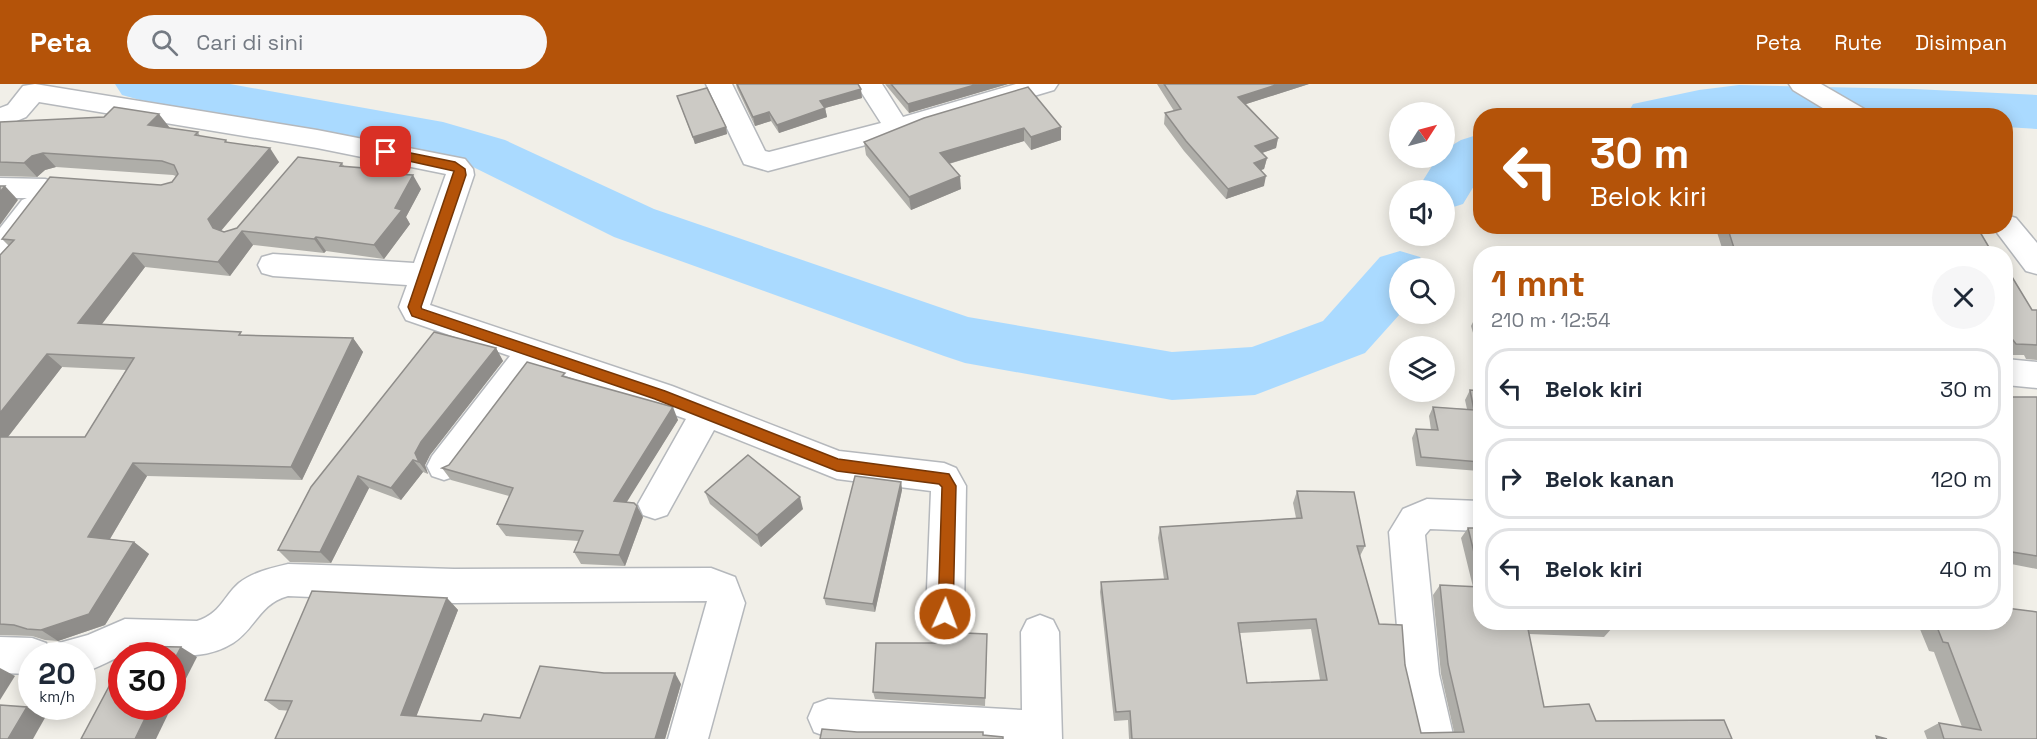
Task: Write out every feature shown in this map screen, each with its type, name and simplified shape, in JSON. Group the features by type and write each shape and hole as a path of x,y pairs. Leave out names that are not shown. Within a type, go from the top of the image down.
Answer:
{"street":[{"path":"719,84 754,157 762,161 775,161 897,128 1045,84"},
{"path":"869,84 897,128"},
{"path":"1802,84 1843,108"},
{"path":"0,119 17,111 33,88 455,166 459,169 460,175 414,307 417,312 706,414 837,465 940,477 946,480 949,486 945,614"},
{"path":"295,165 317,139"},
{"path":"0,188 58,184 0,249"},
{"path":"2013,234 2037,263"},
{"path":"273,265 426,275"},
{"path":"444,466 532,351"},
{"path":"2013,373 2037,375"},
{"path":"655,504 706,414"},
{"path":"1434,739 1420,674 1407,532 1415,520 1427,514 1473,516"},
{"path":"96,650 125,636 197,639 219,631 239,613 251,596 268,585 288,580 454,586 711,585 722,589 726,603 687,739"},
{"path":"828,718 1042,735 1040,632"},
{"path":"0,655 18,656"}],"building":[{"path":"737,84 858,84 861,89 820,101 825,108 777,125 769,112 753,117"},
{"path":"891,84 978,84 908,104"},
{"path":"1164,84 1279,84 1238,97 1278,138 1255,146 1267,158 1254,163 1266,176 1228,189 1165,113 1181,109"},
{"path":"1028,87 1061,127 1031,137 1024,128 940,153 960,176 909,197 864,142 924,118"},
{"path":"707,88 726,127 693,137 677,96"},
{"path":"114,107 159,114 148,125 198,132 195,135 226,140 225,142 270,148 208,219 213,228 224,232 237,228 298,157 342,163 340,166 376,169 374,173 413,175 395,208 402,210 374,245 316,237 314,239 242,231 218,262 133,253 78,323 241,332 239,335 353,338 291,467 133,463 88,537 134,542 89,614 41,630 0,624 0,437 85,437 134,358 47,354 0,413 0,255 14,240 2,239 50,177 161,185 172,182 178,174 174,165 162,161 43,153 32,156 24,163 0,162 0,122 104,117"},
{"path":"1730,234 1981,234 1988,246 1733,246"},
{"path":"2013,279 2032,310 2037,310 2037,345 2016,344 2013,340"},
{"path":"434,332 496,348 421,442 415,453 419,462 413,460 391,488 358,476 320,552 278,550 311,487"},
{"path":"527,362 565,373 562,376 673,407 614,501 634,503 637,506 619,555 574,552 583,531 497,524 513,488 442,468 449,465"},
{"path":"2013,397 2037,397 2037,556 2013,552"},
{"path":"1433,407 1473,410 1473,461 1421,457 1416,429 1438,430"},
{"path":"748,455 800,497 757,535 705,492"},
{"path":"855,476 901,482 873,604 824,598"},
{"path":"1297,491 1354,492 1365,546 1357,546 1379,624 1402,625 1405,665 1421,733 1464,732 1448,664 1440,585 1473,587 1473,630 1528,630 1544,707 1589,704 1596,721 1724,720 1732,739 1132,739 1130,711 1116,712 1101,582 1168,579 1160,527 1302,518","holes":["1316,619 1327,680 1247,683 1238,623"]},
{"path":"1468,528 1473,528 1473,548"},
{"path":"312,591 447,598 401,715 481,721 484,714 520,718 540,666 604,673 675,673 655,739 275,739 292,701 265,700"},
{"path":"2013,609 2037,612 2037,739 1944,739 1939,723 1981,730 1948,643 1943,642 1938,630 2013,630"},
{"path":"942,632 987,634 985,698 873,692 876,643 941,643"},
{"path":"108,688 108,720 144,720 135,739 81,739 91,720 96,720 96,711"},
{"path":"0,705 18,706 19,720 8,739 0,739"},
{"path":"822,729 857,732 983,732 983,735 1003,737 1003,739 820,739"}],"waterway":[{"path":"140,84 443,139 486,152 634,223 965,340 1172,376 1255,371 1344,337 1389,287"},
{"path":"1689,108 1739,101 1967,108"},
{"path":"2013,111 2037,112"},
{"path":"1450,180 1459,165 1473,156"}],"route":[{"path":"386,152 455,166 459,169 460,175 414,307 420,314 660,395 837,465 944,478 949,486 945,614"}]}
